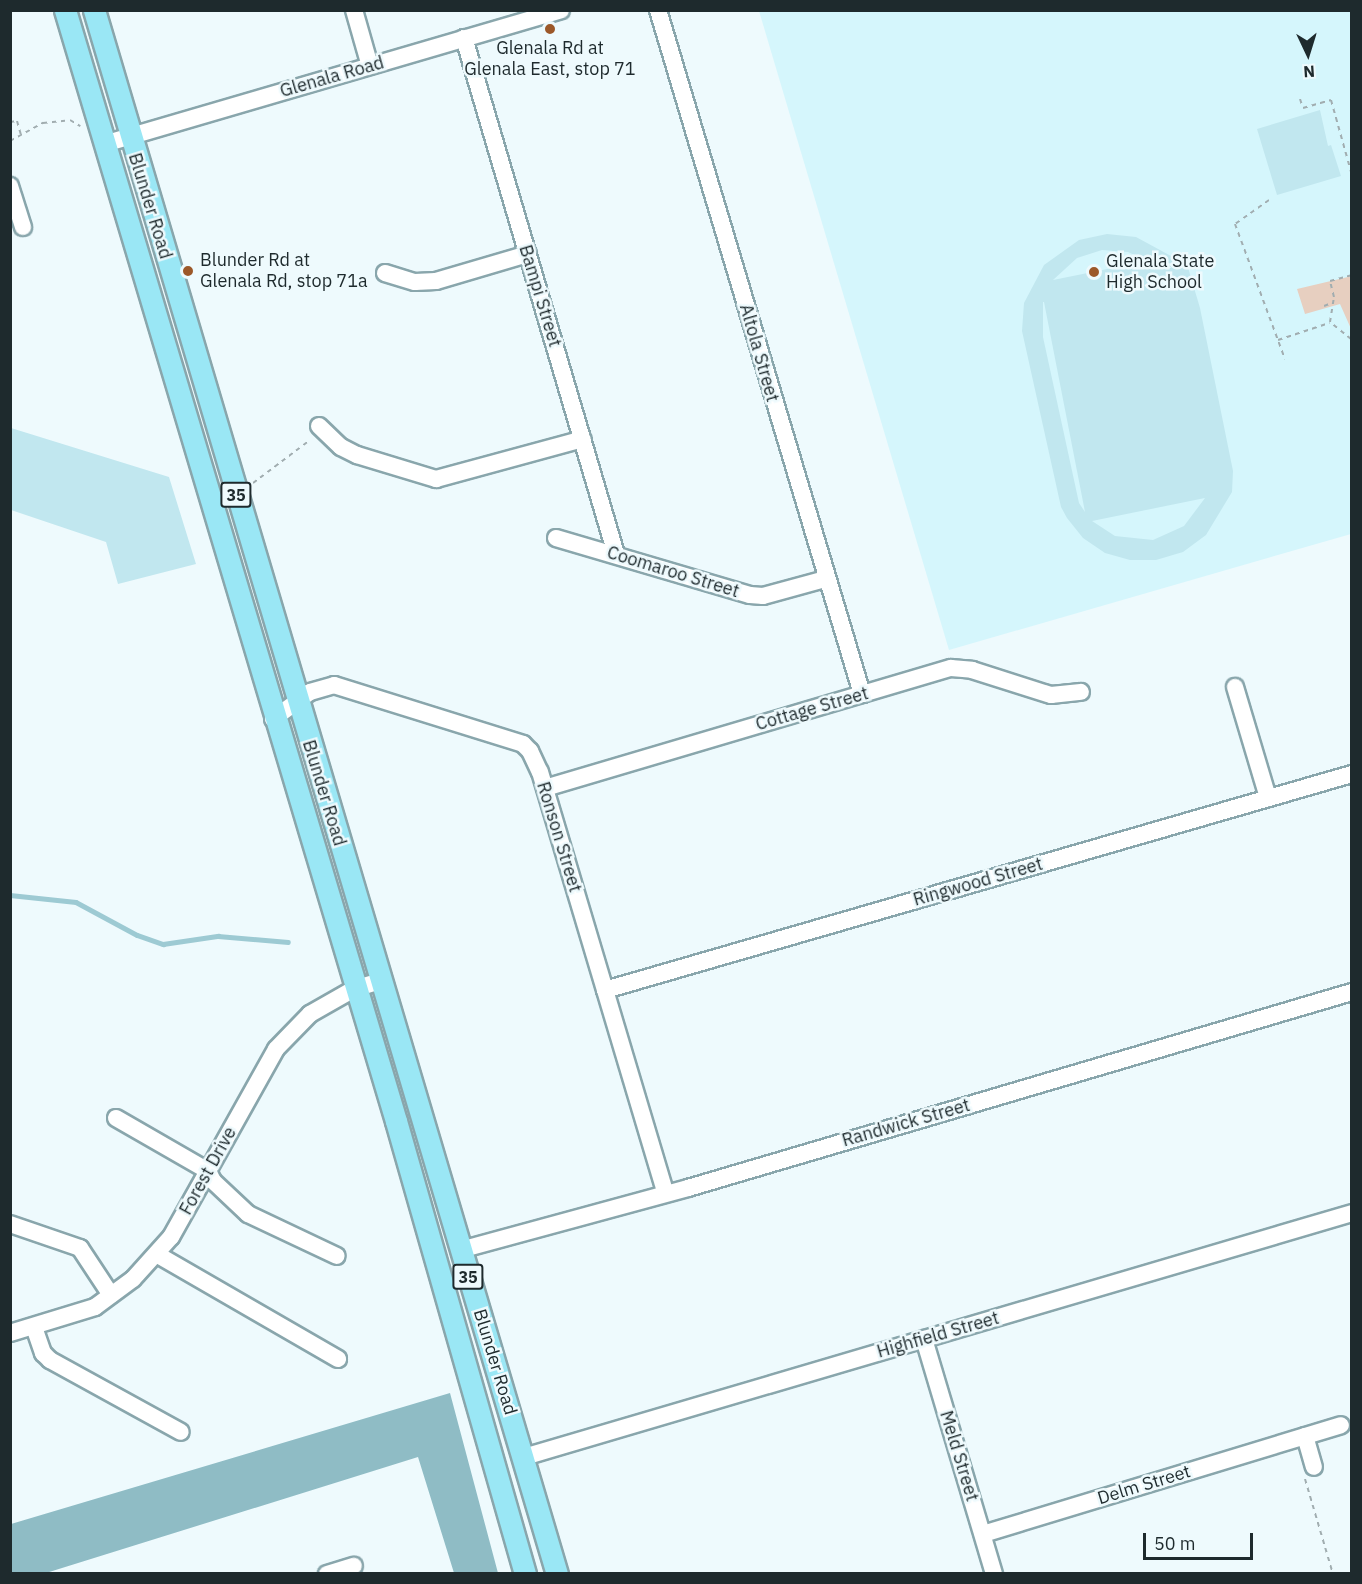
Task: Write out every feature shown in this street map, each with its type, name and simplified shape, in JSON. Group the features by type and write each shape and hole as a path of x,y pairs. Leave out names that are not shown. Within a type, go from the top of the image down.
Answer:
{"main road":[{"name":"Blunder Road","path":"65,10 525,1574"},
{"name":"Blunder Road","path":"94,10 296,700 524,1457 557,1574"}],"street":[{"path":"354,10 370,66"},
{"name":"Glenala Road","path":"104,144 561,10"},
{"name":"Altola Street","path":"658,10 825,579 862,694"},
{"name":"Bampi Street","path":"464,39 616,554"},
{"path":"10,186 23,227"},
{"path":"385,273 415,282 436,281 528,254"},
{"path":"319,426 341,447 357,455 436,478 583,439"},
{"name":"Coomaroo Street","path":"556,538 750,595 764,596 825,579"},
{"name":"Cottage Street","path":"545,788 951,668 972,670 1051,695 1081,692"},
{"name":"Ronson Street","path":"273,719 296,700 334,685 523,744 535,758 666,1191"},
{"path":"1235,687 1268,798"},
{"name":"Ringwood Street","path":"605,990 1352,774"},
{"name":"Forest Drive","path":"10,1333 95,1307 158,1255 276,1049 310,1014 354,989 381,981"},
{"name":"Randwick Street","path":"460,1250 1352,992"},
{"path":"116,1118 208,1171 213,1181 248,1214 337,1256"},
{"name":"Highfield Street","path":"524,1457 1352,1213"},
{"path":"10,1224 80,1248 111,1295"},
{"path":"158,1255 338,1359"},
{"path":"34,1327 43,1353 50,1360 181,1432"},
{"name":"Meld Street","path":"924,1339 994,1574"},
{"name":"Delm Street","path":"983,1534 1341,1425"},
{"path":"1305,1436 1308,1470"},
{"path":"327,1574 354,1566"}],"path":[{"path":"1300,99 1303,108 1331,100 1351,174"},
{"path":"10,141 43,123 70,120 84,129"},
{"path":"10,122 17,121 21,135"},
{"path":"1269,200 1235,224 1285,359"},
{"path":"1330,322 1336,296 1330,281 1352,275"},
{"path":"1324,306 1333,302"},
{"path":"1278,340 1330,322"},
{"path":"1330,322 1351,339"},
{"path":"253,483 304,448 319,426"},
{"path":"1308,1470 1333,1574"}],"shaded area":[{"name":"Glenala State High School","path":"759,11 1351,11 1351,534 949,650"},
{"path":"1320,110 1328,146 1331,145 1341,176 1277,195 1257,129"},
{"path":"1107,234 1136,237 1171,256 1184,254 1200,308 1233,471 1232,492 1206,535 1183,552 1156,560 1130,560 1105,553 1083,538 1061,507 1022,331 1024,303 1044,265 1079,240","holes":["1102,250 1128,252 1147,261 1053,280 1077,258","1044,302 1085,512 1079,503 1043,337","1205,498 1184,526 1153,540 1115,536 1092,521"]},
{"path":"11,428 169,477 196,564 118,584 106,542 11,510"},
{"path":"450,1393 498,1573 454,1573 418,1457 46,1573 11,1573 11,1524"}],"building":[{"path":"1352,276 1352,331 1340,304 1305,314 1297,289"}],"waterway":[{"path":"10,895 76,902 137,935 163,944 218,936 288,942"}],"place":[{"name":"Glenala Rd at Glenala East, stop 71","path":"550,29"},
{"name":"Blunder Rd at Glenala Rd, stop 71a","path":"188,271"},
{"name":"Glenala State High School","path":"1094,272"}]}
